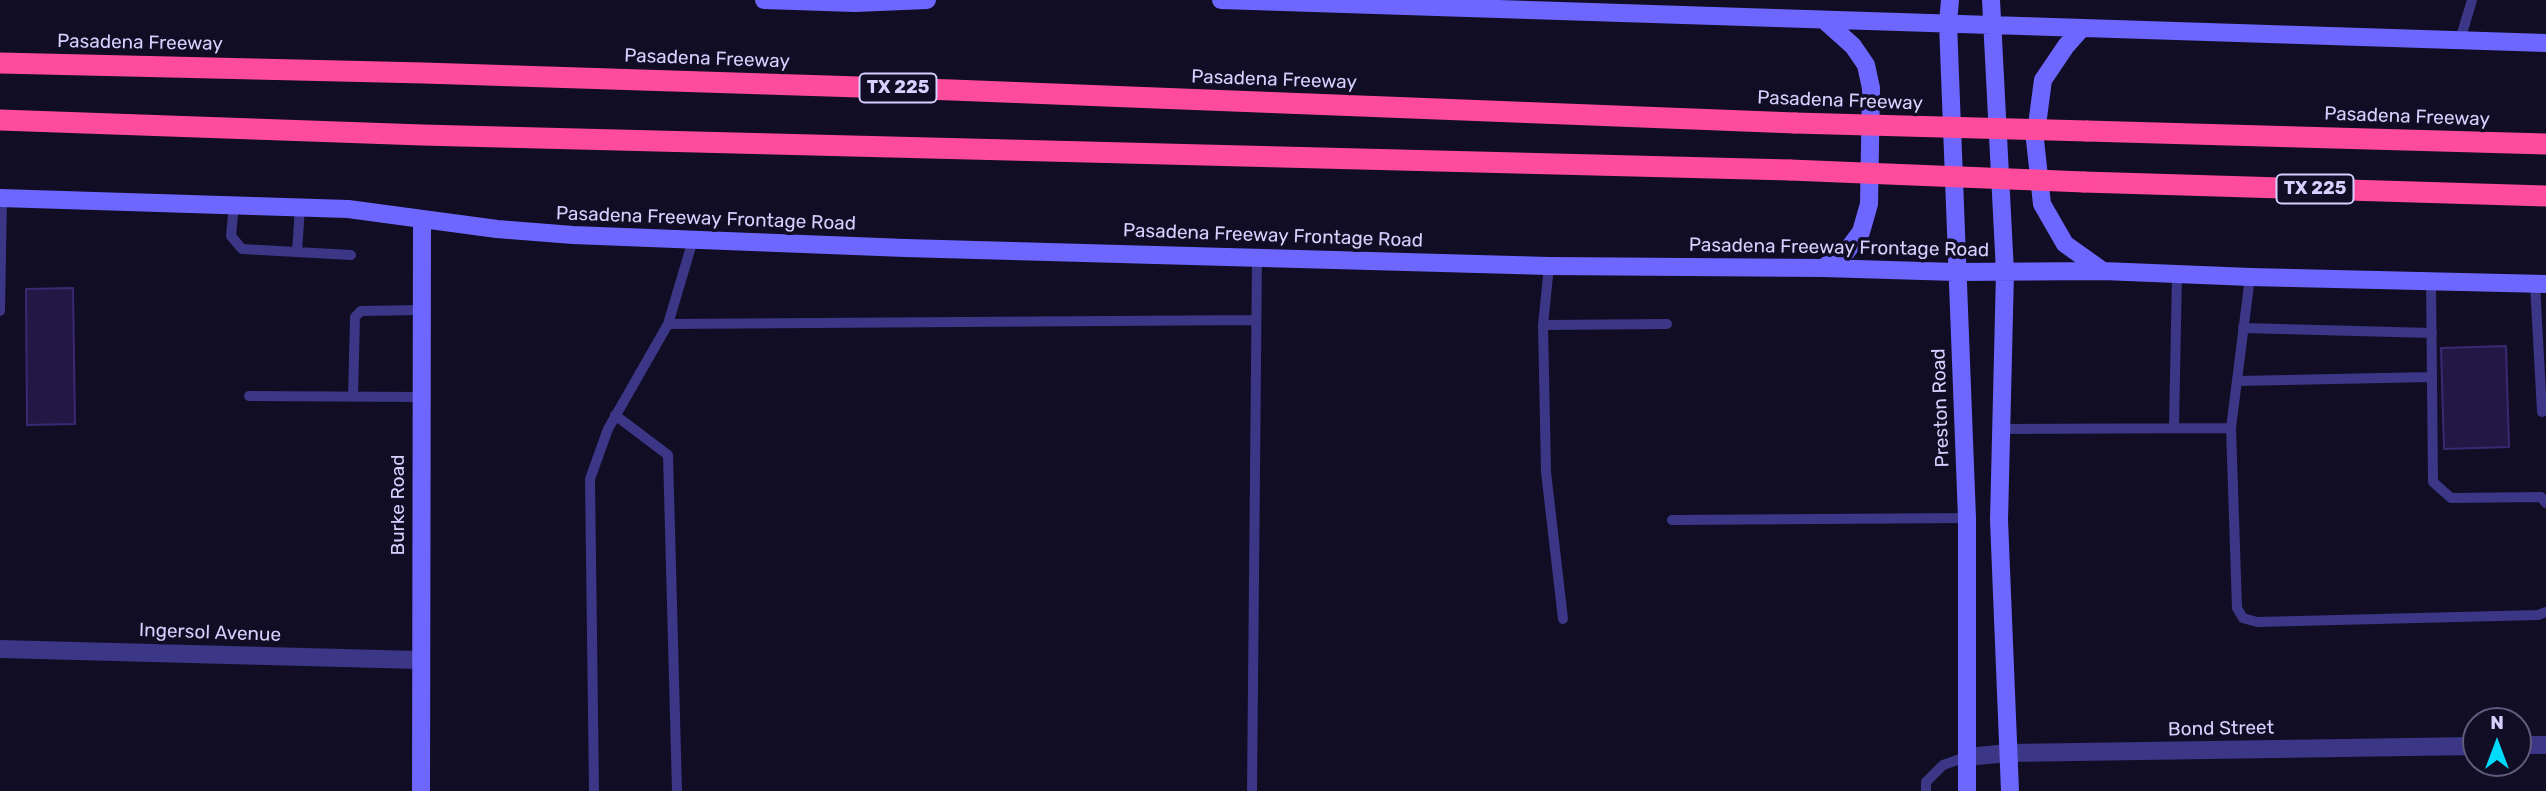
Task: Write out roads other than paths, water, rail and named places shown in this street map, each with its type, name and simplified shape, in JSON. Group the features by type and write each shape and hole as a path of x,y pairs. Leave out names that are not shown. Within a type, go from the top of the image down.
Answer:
{"highway":[{"name":"Pasadena Freeway","path":"0,62 939,89 1795,123 2546,144"},
{"name":"TX 225","path":"0,120 436,135 1790,170 2546,197"}],"main road":[{"path":"764,0 866,3 927,0"},
{"path":"1222,0 2546,43"},
{"name":"Preston Road","path":"1950,0 1948,23 1966,517 1967,791"},
{"path":"1991,0 2005,272 1999,520 2010,791"},
{"path":"1823,268 1846,252 1861,232 1870,204 1871,88 1866,65 1853,46 1824,20"},
{"path":"2081,29 2043,80 2035,141 2042,204 2065,244 2103,271"},
{"name":"Pasadena Freeway Frontage Road","path":"1,198 348,209 497,229 573,236 1549,266 1956,272 2103,271 2541,284"},
{"name":"Burke Road","path":"421,791 419,660 422,219"},
{"path":"1966,517 1999,520"}],"street":[{"name":"Ingersol Avenue","path":"0,649 419,660"},
{"name":"Bond Street","path":"1966,757 2010,753 2462,746"}],"lane":[{"path":"2460,40 2472,0"},
{"path":"0,312 1,198"},
{"path":"234,204 231,236 242,249 351,255"},
{"path":"297,252 300,207"},
{"path":"594,791 590,479 615,415 668,324 693,240"},
{"path":"1252,791 1256,257"},
{"path":"1549,266 1544,325 1546,472 1563,619"},
{"path":"2174,427 2177,274"},
{"path":"2250,277 2231,428 2237,608 2243,618 2257,622 2538,615 2546,612"},
{"path":"2431,282 2433,482 2451,498 2541,497 2546,503"},
{"path":"2541,284 2542,412"},
{"path":"353,397 355,317 361,311 421,310"},
{"path":"668,324 1256,320"},
{"path":"1544,325 1667,324"},
{"path":"2243,328 2432,333"},
{"path":"2237,381 2432,377"},
{"path":"249,396 421,397"},
{"path":"615,415 668,455 677,791"},
{"path":"2000,429 2231,428"},
{"path":"1672,520 1966,517"},
{"path":"1926,791 1926,782 1944,765 1966,757"}]}
